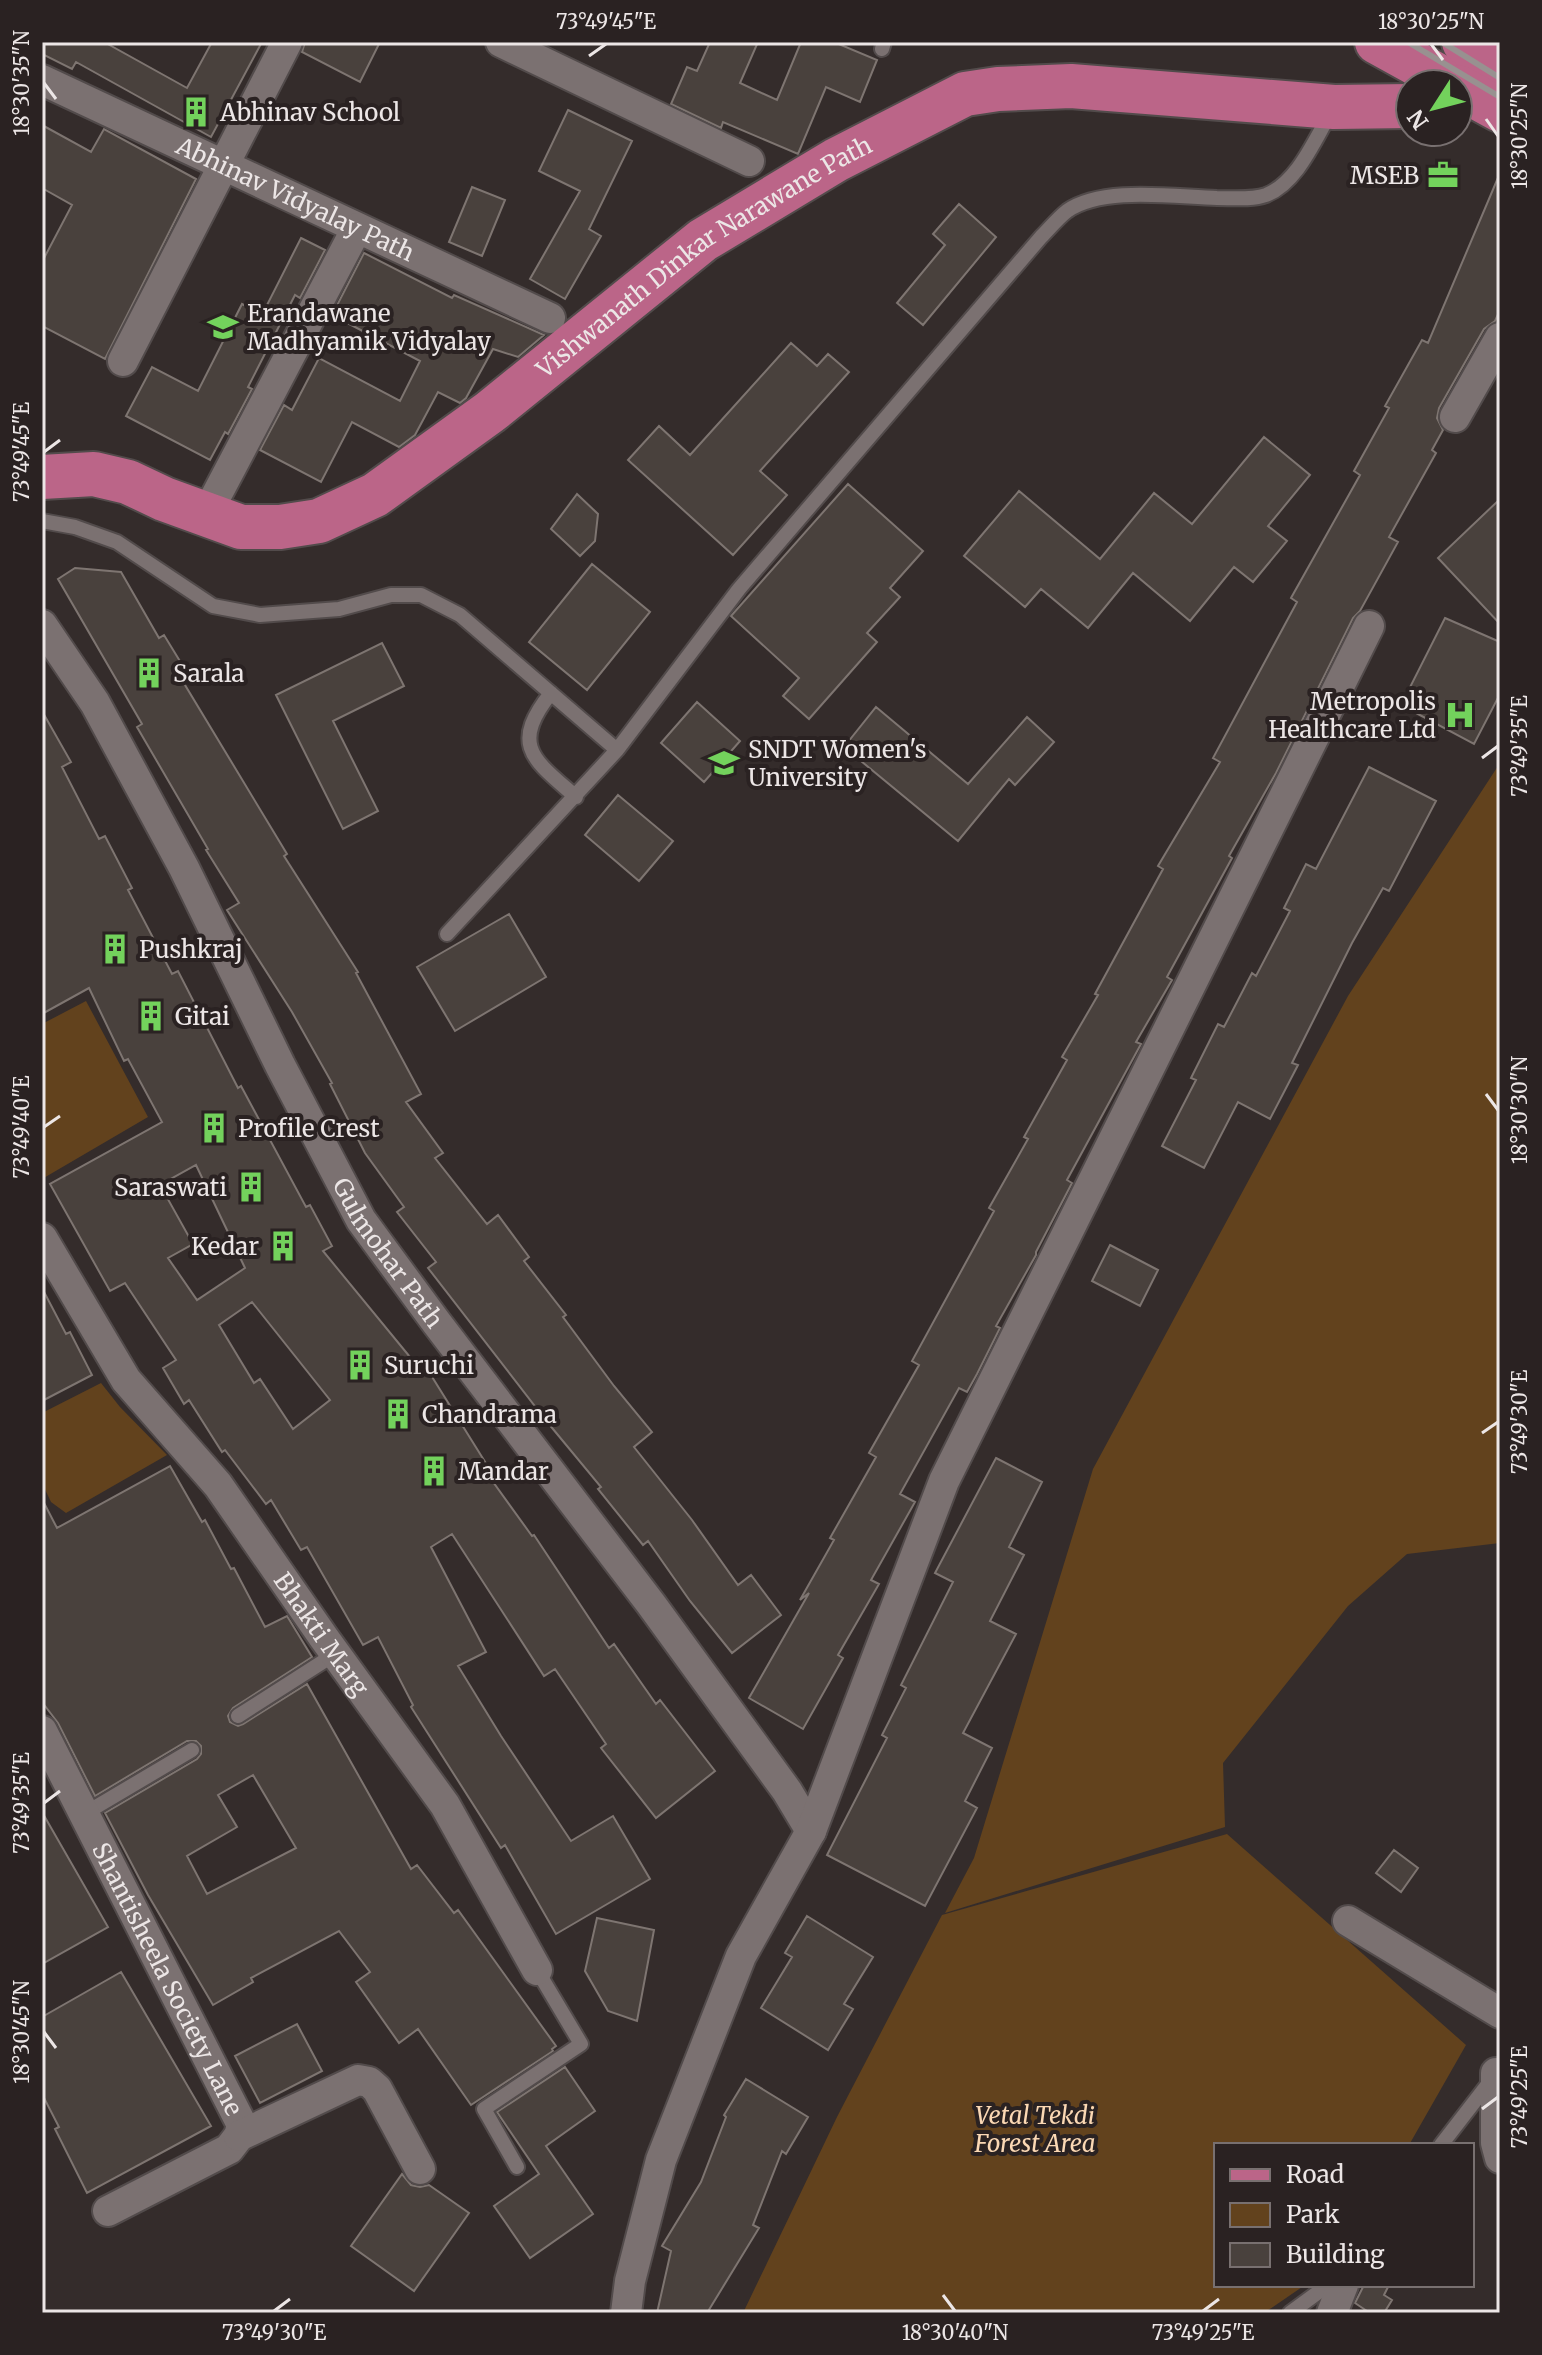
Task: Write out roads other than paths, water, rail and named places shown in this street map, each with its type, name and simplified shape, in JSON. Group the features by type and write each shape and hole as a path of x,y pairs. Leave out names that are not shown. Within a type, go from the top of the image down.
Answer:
{"main road":[{"path":"1377,42 1477,94"},
{"path":"1464,42 1477,94"},
{"name":"Vishwanath Dinkar Narawane Path","path":"42,477 105,476 128,482 241,527 280,527 319,521 375,495 490,412 703,240 836,160 965,94 998,89 1071,86 1334,107 1394,106"}],"street":[{"path":"123,361 287,42"},
{"path":"501,42 749,161"},
{"name":"Abhinav Vidyalay Path","path":"42,80 550,318"},
{"path":"206,515 357,228"},
{"path":"1455,417 1500,338"},
{"name":"Gulmohar Path","path":"42,625 95,703 177,855 280,1065 361,1220 651,1604 787,1791 811,1831"},
{"path":"626,2313 630,2281 661,2160 741,1956 811,1831 944,1481 1369,626"},
{"name":"Bhakti Marg","path":"42,1238 126,1380 218,1485 445,1805 537,1970"},
{"name":"Shantisheela Society Lane","path":"42,1731 242,2125 239,2136 229,2149 108,2211"},
{"path":"1348,1921 1500,2013"},
{"path":"1498,2071 1496,2143 1500,2158"},
{"path":"239,2136 358,2080 369,2082 377,2089 420,2169"},
{"path":"1332,2313 1342,2287"}],"lane":[{"path":"447,934 617,750 739,589 1041,237 1067,211 1093,198 1238,198 1266,195 1287,180 1300,165 1334,107"},
{"path":"42,521 75,527 117,542 213,606 260,615 339,609 391,595 421,595 460,615 617,750"},
{"path":"551,693 530,725 531,748 536,762 576,797"},
{"path":"238,1716 335,1654"},
{"path":"84,1814 192,1750"},
{"name":"Bhakti Marg","path":"517,2167 484,2109 581,2044 537,1970"},
{"path":"1443,2143 1498,2071"},
{"path":"1290,2313 1325,2287"}],"railway":[{"path":"1408,42 1500,97"},
{"path":"1442,42 1500,78"}],"place":[{"name":"Abhinav School","path":"196,112"},
{"name":"MSEB","path":"1443,175"},
{"name":"Erandawane Madhyamik Vidyalay","path":"223,327"},
{"name":"Sarala","path":"149,673"},
{"name":"Metropolis Healthcare Ltd","path":"1460,715"},
{"name":"SNDT Women's University","path":"724,763"},
{"name":"Pushkraj","path":"115,949"},
{"name":"Gitai","path":"151,1016"},
{"name":"Profile Crest","path":"214,1128"},
{"name":"Saraswati","path":"251,1187"},
{"name":"Kedar","path":"283,1246"},
{"name":"Suruchi","path":"360,1365"},
{"name":"Chandrama","path":"398,1414"},
{"name":"Mandar","path":"434,1471"}],"park label":[{"name":"Vetal Tekdi Forest Area","path":"1035,2129"}]}
